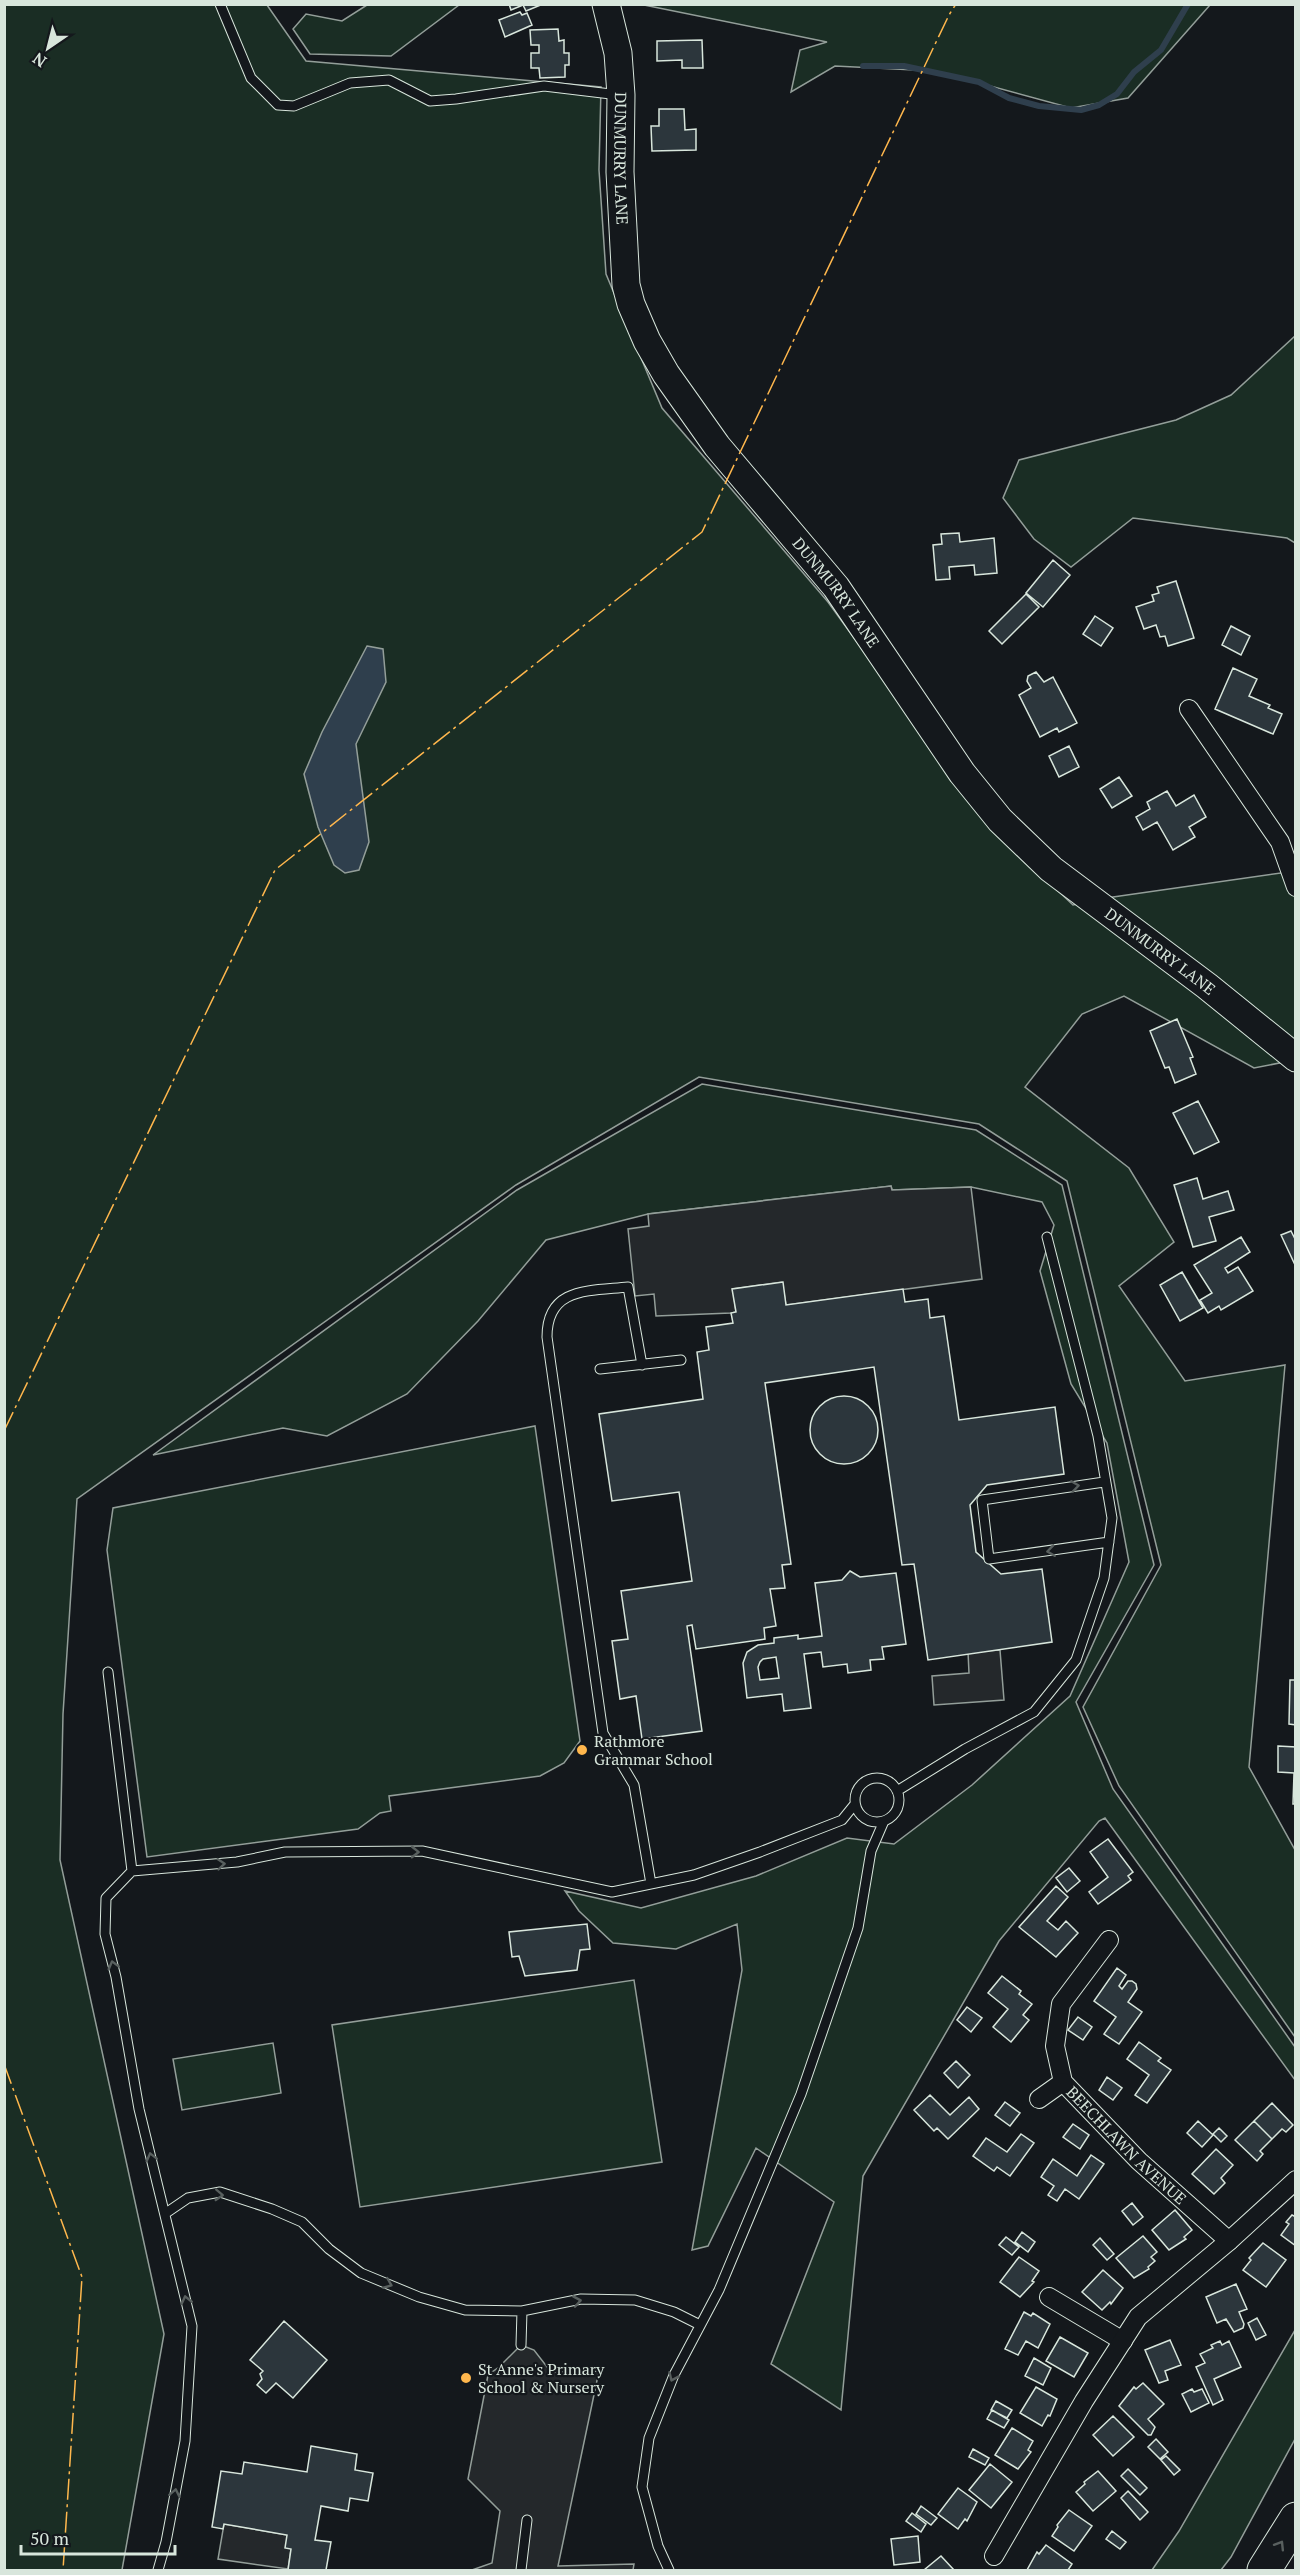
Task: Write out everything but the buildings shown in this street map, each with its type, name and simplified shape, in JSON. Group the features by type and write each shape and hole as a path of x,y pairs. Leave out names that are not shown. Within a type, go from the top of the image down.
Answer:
{"highway":[{"path":"1264,2571 1296,2519"}],"street":[{"name":"DUNMURRY LANE","path":"606,4 618,52 621,95 620,172 626,285 631,304 647,341 666,374 717,446 836,587 962,773 1000,820 1052,869 1207,986 1296,1058"},
{"path":"1189,709 1280,842 1296,886"},
{"name":"BEECHLAWN AVENUE","path":"1109,1940 1061,2004 1055,2046 1063,2082 1139,2162 1230,2241"},
{"path":"1039,2099 1063,2082"},
{"path":"994,2556 1083,2401 1138,2317 1230,2241 1296,2180"},
{"path":"1049,2297 1123,2341"}],"lane":[{"path":"220,4 250,78 278,105 294,106 350,83 389,80 430,101 544,86 621,95"},
{"path":"897,1791 965,1749 1034,1712 1076,1660 1104,1578 1112,1518 1104,1482 1098,1436 1047,1238"},
{"path":"639,1286 579,1292 560,1300 547,1320 547,1337 603,1733 634,1785 651,1884"},
{"path":"628,1287 642,1365"},
{"path":"600,1370 681,1360"},
{"path":"1104,1482 982,1500 989,1559 1108,1542"},
{"path":"108,1672 132,1871"},
{"path":"158,2571 166,2542 185,2441 192,2326 139,2109 116,1977 105,1934 106,1898 132,1871 237,1862 285,1852 422,1851 612,1892 694,1875 842,1820 855,1804 856,1791 861,1784 874,1778 888,1780 897,1791 899,1806 891,1818 884,1821 869,1821 863,1817 855,1804"},
{"path":"669,2571 642,2487 649,2438 674,2375 719,2290 801,2094 858,1928 871,1851 884,1821"},
{"path":"166,2213 188,2198 220,2192 302,2222 329,2249 362,2273 419,2297 465,2310 522,2311 581,2299 635,2300 674,2312 700,2325"},
{"path":"521,2345 522,2311"},
{"path":"521,2571 527,2520"}],"green space":[{"path":"5,5 267,5 306,61 601,87 599,170 606,274 662,408 828,602 902,704 1037,871 1073,905 1113,897 1295,871 1295,1060 1254,1068 1124,996 1082,1014 1025,1087 1129,1168 1174,1242 1119,1286 1185,1381 1285,1365 1249,1767 1295,1850 1295,2037 1119,1786 1083,1707 1161,1565 1067,1181 979,1124 699,1077 516,1185 77,1499 63,1714 60,1860 164,2334 122,2570 5,2570"},
{"path":"367,5 459,5 391,56 310,54 293,29 306,14 342,21"},
{"path":"644,5 1210,5 1128,98 1071,108 935,71 835,66 791,92 800,50 827,42"},
{"path":"1295,336 1295,543 1287,538 1133,518 1071,567 1034,539 1003,498 1019,460 1176,420 1231,395"},
{"path":"702,1084 976,1130 1062,1185 1154,1565 1076,1702 1113,1789 1295,2047 1295,2080 1105,1818 1099,1821 999,1941 863,2176 841,2410 771,2364 834,2202 756,2148 708,2246 692,2250 742,1970 737,1924 676,1949 613,1943 579,1911 565,1891 641,1908 756,1876 847,1838 894,1844 972,1785 1070,1696 1129,1562 1107,1443 1071,1384 1040,1271 1054,1225 1042,1202 971,1187 892,1190 891,1186 648,1214 546,1240 478,1321 407,1394 327,1436 283,1428 153,1455 517,1190"},
{"path":"535,1426 580,1741 564,1763 540,1776 389,1796 391,1811 380,1813 358,1829 147,1857 107,1550 113,1508"},
{"path":"634,1980 662,2162 360,2207 332,2025"},
{"path":"273,2043 281,2093 182,2110 173,2059"},
{"path":"1295,2330 1295,2439 1231,2557 1221,2570 1152,2570 1179,2531"}],"shaded area":[{"path":"891,1186 892,1190 971,1187 982,1279 786,1305 782,1282 733,1289 736,1312 731,1313 656,1316 654,1294 635,1296 628,1229 649,1226 648,1214"},
{"path":"1000,1650 1004,1700 934,1705 932,1676 969,1673 968,1652"},
{"path":"521,2345 534,2350 551,2372 599,2371 558,2566 634,2564 633,2570 472,2570 492,2563 500,2511 468,2479 488,2375"},
{"path":"224,2524 287,2535 291,2549 288,2569 218,2559"}],"water":[{"path":"367,646 383,649 386,682 356,744 369,842 359,870 345,873 334,865 318,827 304,774 322,732"}],"waterway":[{"path":"863,66 904,66 979,82 1009,98 1039,106 1081,110 1099,105 1117,94 1134,72 1161,50 1188,4"}],"power":[{"path":"4,1431 275,870 702,532 956,4"},
{"path":"4,2064 82,2277 63,2570"}],"place":[{"name":"Rathmore Grammar School","path":"582,1750"},
{"name":"St Anne's Primary School & Nursery","path":"466,2378"}]}
